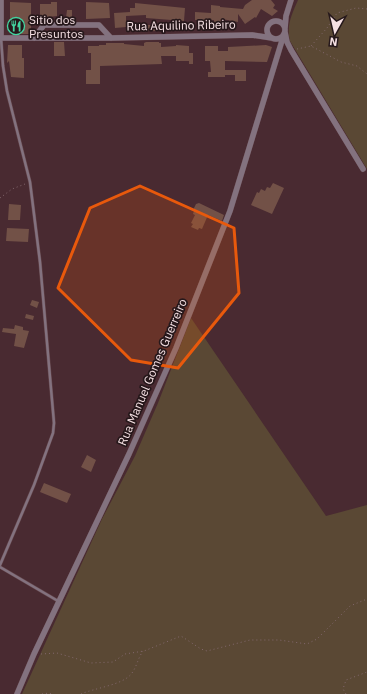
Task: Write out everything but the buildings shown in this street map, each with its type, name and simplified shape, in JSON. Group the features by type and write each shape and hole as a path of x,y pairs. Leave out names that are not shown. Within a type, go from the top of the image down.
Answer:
{"street":[{"path":"0,38 1,0"},
{"path":"278,42 285,31 287,11 291,0"},
{"path":"252,35 271,24 287,11"},
{"path":"271,24 279,22 282,23 287,42 291,50 361,169"},
{"path":"271,24 268,33 278,42 291,50"},
{"name":"Rua Aquilino Ribeiro","path":"34,38 44,25 99,25 111,38"},
{"name":"Rua Aquilino Ribeiro","path":"0,38 111,38 252,35 278,42"},
{"name":"Rua Manuel Gomes Guerreiro","path":"17,694 34,654 129,454 176,348 230,211 278,42"}],"lane":[{"path":"0,38 7,91 30,182 40,262 54,423 53,433 34,485 0,566 59,602"}],"path":[{"path":"291,50 311,46 327,28 337,13 356,8 367,9"},
{"path":"311,46 341,62 357,66 367,74"},
{"path":"0,198 12,189 30,182"},
{"path":"34,654 57,653 90,663 113,662 125,654 144,651 181,636 201,649 207,651 250,640 279,640 307,644 317,639 350,606 367,599"},
{"path":"81,694 92,689 108,686 128,677 132,674 139,657 144,651"},
{"path":"346,694 343,689 346,680 367,672"},
{"path":"42,694 52,694"}],"highlighted area":[{"path":"140,186 234,228 239,293 178,368 131,360 58,288 90,208"}],"shaded area":[{"path":"298,0 367,0 367,169 290,41 289,25"},
{"path":"191,318 326,516 367,505 367,694 22,694 102,519 135,456 158,403"}],"place":[{"name":"Sitio dos Presuntos","path":"16,26"}]}
